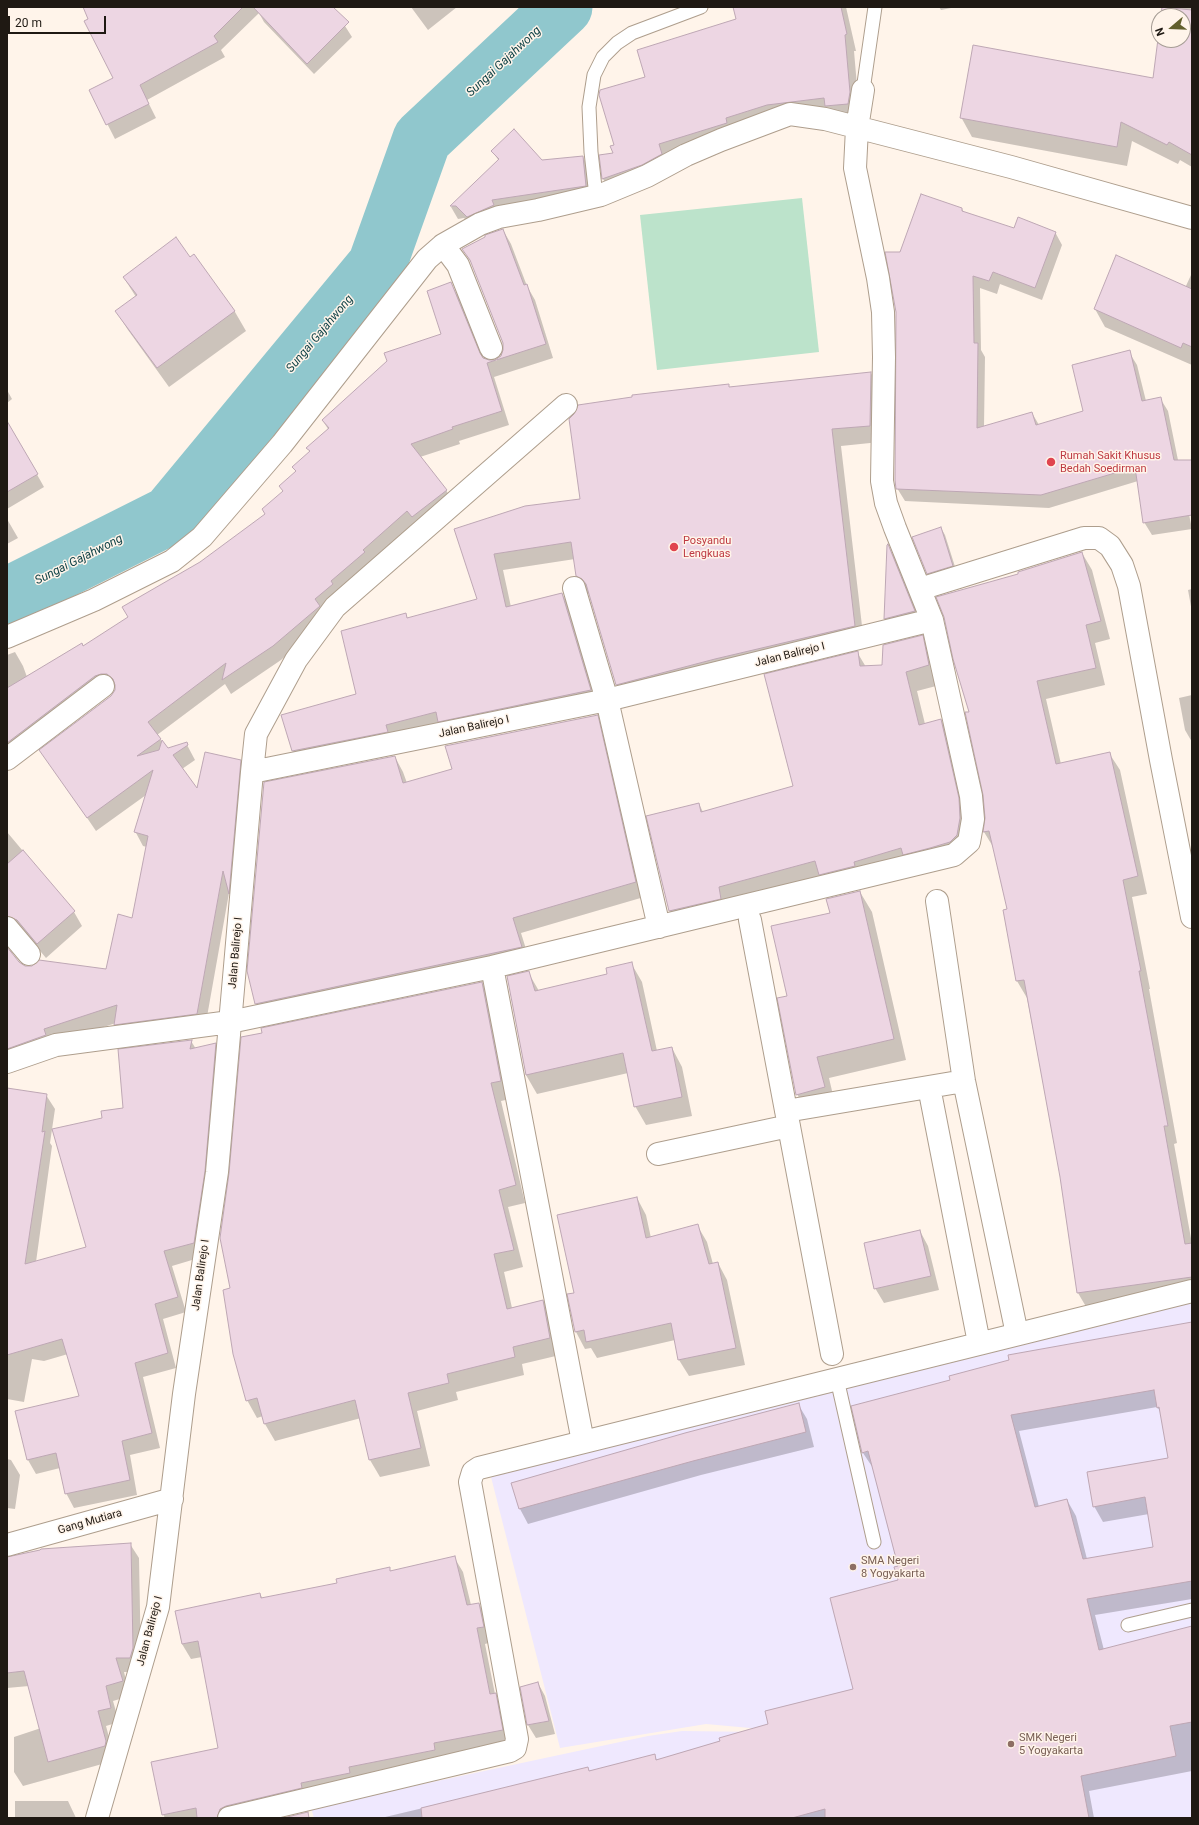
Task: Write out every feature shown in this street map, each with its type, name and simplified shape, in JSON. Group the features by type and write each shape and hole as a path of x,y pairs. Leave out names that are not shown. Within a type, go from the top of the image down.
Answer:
{"street":[{"path":"7,1062 56,1045 230,1022 492,967 954,855 969,842 973,819 971,796 932,620 886,503 882,480 884,357 883,312 878,278 855,168 857,128 863,90"},
{"path":"7,637 94,600 172,561 202,537 282,444 427,259 443,245 480,224 499,217 538,210 596,196 647,176 686,155 736,133 790,114 825,119 1011,167 1192,218"},
{"path":"443,245 458,265 491,348"},
{"path":"252,772 256,734 296,660 335,608 566,405"},
{"path":"920,589 1084,538 1099,538 1110,546 1122,566 1129,586 1192,917"},
{"path":"574,588 607,700 659,927"},
{"name":"Jalan Balirejo I","path":"97,1818 158,1607 184,1394 217,1172 252,772 607,700 932,620"},
{"path":"7,759 103,686"},
{"path":"938,901 964,1081 1017,1334"},
{"path":"750,920 832,1354"},
{"path":"7,928 29,954"},
{"path":"492,967 583,1442"},
{"path":"658,1154 788,1118 929,1086 964,1081"},
{"path":"929,1086 980,1343"},
{"path":"229,1818 510,1751 515,1748 517,1739 470,1482 470,1477 478,1468 1192,1291"},
{"name":"Gang Mutiara","path":"7,1545 172,1498"}],"lane":[{"path":"596,196 591,152 589,107 594,75 603,57 617,43 632,33 700,7"},
{"path":"863,90 876,7"},
{"path":"837,1379 874,1542"},
{"path":"1128,1625 1192,1610"}],"shaded area":[{"name":"SMA Negeri 8 Yogyakarta","path":"1192,1293 1192,1657 761,1729 706,1724 560,1748 491,1477"},
{"name":"SMK Negeri 5 Yogyakarta","path":"1192,1660 1192,1818 314,1818 311,1808 648,1736 682,1731 761,1732"}],"green space":[{"path":"802,198 819,352 657,370 640,215"}],"building":[{"path":"83,7 243,7 214,36 218,42 140,85 149,104 106,125 89,90 113,78 84,21 88,19"},
{"path":"253,7 333,7 349,22 307,64"},
{"path":"733,7 841,7 847,34 845,35 850,92 848,104 825,106 824,98 767,105 726,118 727,123 659,144 662,154 642,165 602,179 599,155 613,153 610,146 614,145 599,95 600,90 645,77 637,50 736,19"},
{"path":"1192,10 1192,155 1169,142 1167,145 1121,122 1117,147 960,118 973,45 1153,78 1157,48 1191,48"},
{"path":"514,129 542,160 583,156 586,186 492,200 494,205 467,217 456,206 450,206 499,159 491,151"},
{"path":"921,194 962,208 962,211 1014,228 1018,217 1056,232 1035,288 993,272 989,281 973,276 974,343 978,343 977,428 1032,412 1036,425 1083,411 1072,365 1130,350 1142,401 1161,397 1174,460 1192,460 1192,515 1143,523 1135,467 1041,495 896,489 896,312 885,252 900,252"},
{"path":"503,229 524,285 527,284 546,344 487,363 502,411 452,427 453,429 411,444 447,490 412,517 407,511 363,550 365,552 331,581 333,584 315,599 320,606 273,646 222,680 226,663 148,722 161,739 137,756 159,750 162,740 168,748 187,742 188,745 173,755 197,788 205,752 241,760 229,894 223,871 197,1014 114,1025 117,1005 44,1029 46,1035 7,1049 7,947 19,962 25,966 32,966 39,960 106,969 118,914 132,918 148,836 134,832 153,770 87,818 39,750 111,696 115,690 113,679 107,674 95,676 7,743 7,688 82,643 83,646 128,617 122,607 200,562 265,514 262,509 283,491 279,486 296,471 292,467 310,451 306,448 329,428 322,420 387,361 384,353 441,334 427,291 451,282 483,358 495,360 501,356 503,343 470,260 462,249 485,237 485,235"},
{"path":"176,237 190,257 194,254 235,311 157,368 115,311 137,295 123,277"},
{"path":"1116,255 1192,289 1192,347 1183,343 1181,348 1094,309"},
{"path":"871,372 870,426 832,429 855,626 715,659 616,685 586,584 582,579 576,576 571,542 494,554 506,607 562,593 591,690 438,722 436,712 386,725 388,732 292,751 281,715 356,694 341,631 406,613 407,618 477,599 454,529 525,506 580,499 569,419 574,414 578,405 632,397 632,395 729,384 729,387"},
{"path":"7,421 38,474 7,492"},
{"path":"941,527 953,566 927,574 912,537"},
{"path":"888,544 915,611 884,619 887,545"},
{"path":"1082,552 1101,621 1086,625 1096,668 1037,681 1056,764 1110,752 1138,876 1123,880 1141,971 1139,971 1168,1126 1164,1126 1185,1244 1192,1243 1192,1277 1077,1293 1060,1177 1024,980 1016,981 1003,910 1007,909 989,831 983,832 985,818 983,795 965,712 969,712 953,659 944,617 936,597 1018,574 1018,572"},
{"path":"923,635 929,665 906,672 919,725 941,719 959,798 960,818 957,835 950,842 930,848 903,855 901,848 854,862 855,866 819,875 815,861 719,887 721,899 669,911 646,816 699,803 701,812 793,786 764,674 858,651 860,666 882,665 883,645"},
{"path":"598,715 636,882 513,918 522,947 255,1004 247,971 264,782 395,756 403,783 452,769 445,746"},
{"path":"23,850 75,911 37,944 17,920 7,916 7,864"},
{"path":"860,891 894,1039 817,1057 825,1087 796,1095 777,998 787,996 771,926 830,913 826,899"},
{"path":"632,962 652,1051 672,1047 682,1097 634,1107 623,1053 526,1075 507,976 529,971 535,991 607,974 606,968"},
{"path":"482,982 501,1081 491,1083 516,1185 499,1190 514,1250 494,1254 507,1309 543,1300 550,1338 513,1347 515,1357 447,1374 449,1383 408,1393 421,1448 369,1460 355,1400 264,1424 257,1398 246,1401 233,1354 223,1290 230,1288 220,1238 229,1173 241,1037 262,1033 261,1028"},
{"path":"192,1040 190,1049 216,1043 205,1171 194,1243 164,1251 178,1297 155,1304 168,1353 135,1363 152,1433 122,1441 130,1480 65,1494 56,1453 27,1460 15,1411 79,1396 62,1339 7,1355 7,1088 47,1094 42,1132 45,1131 25,1264 86,1247 52,1129 102,1118 101,1111 123,1108 118,1049"},
{"path":"637,1197 646,1238 698,1224 709,1264 718,1262 736,1348 678,1360 671,1323 586,1342 584,1330 575,1332 567,1294 574,1293 557,1215"},
{"path":"920,1230 931,1276 874,1289 864,1243"},
{"path":"1192,1322 1192,1581 1087,1599 1099,1650 1192,1626 1192,1722 1170,1726 1176,1756 1081,1776 1089,1818 825,1818 825,1809 792,1818 422,1818 421,1808 588,1767 589,1771 655,1754 656,1760 720,1741 719,1738 768,1724 765,1711 853,1689 830,1598 898,1580 894,1567 898,1566 868,1451 862,1453 851,1406 950,1380 949,1376 1009,1360 1008,1355","holes":["1154,1390 1157,1408 1159,1407 1168,1458 1087,1472 1093,1507 1145,1497 1153,1547 1083,1559 1067,1499 1035,1507 1011,1415"]},
{"path":"799,1403 806,1432 693,1461 519,1509 511,1483 685,1433"},
{"path":"131,1543 133,1648 130,1658 116,1658 123,1681 106,1686 111,1708 98,1711 106,1741 105,1746 48,1762 24,1671 7,1673 7,1557 41,1549"},
{"path":"455,1556 467,1605 479,1603 484,1627 477,1628 490,1694 496,1693 503,1730 434,1743 435,1750 349,1767 350,1773 301,1783 302,1788 226,1806 220,1809 217,1818 197,1818 196,1808 162,1815 151,1762 218,1748 198,1641 182,1644 175,1611 260,1593 261,1598 337,1583 336,1579 390,1567 390,1571"},
{"path":"538,1682 549,1721 527,1725 520,1687"},
{"path":"308,1812 309,1818 283,1818"}],"waterway":[{"name":"Sungai Gajahwong","path":"7,597 170,515 377,265 422,139 563,7"}],"place":[{"name":"Rumah Sakit Khusus Bedah Soedirman","path":"1051,462"},
{"name":"Posyandu Lengkuas","path":"674,547"},
{"name":"SMA Negeri 8 Yogyakarta","path":"853,1567"},
{"name":"SMK Negeri 5 Yogyakarta","path":"1011,1744"}]}
